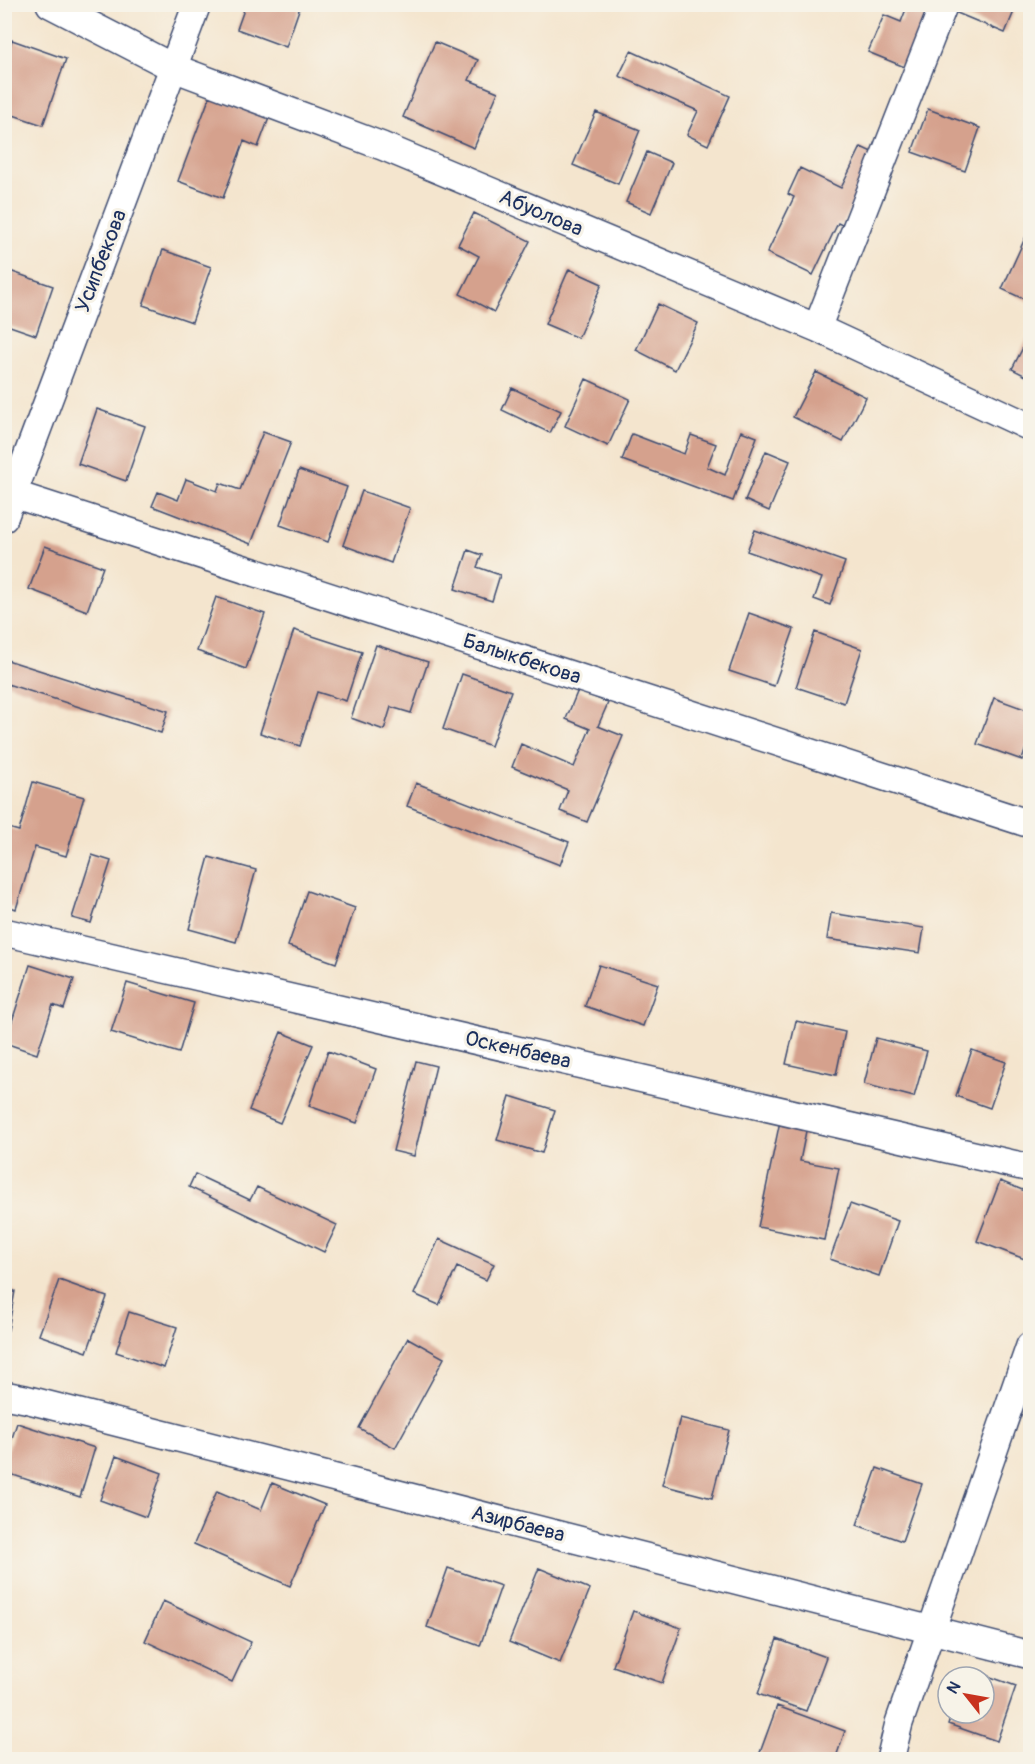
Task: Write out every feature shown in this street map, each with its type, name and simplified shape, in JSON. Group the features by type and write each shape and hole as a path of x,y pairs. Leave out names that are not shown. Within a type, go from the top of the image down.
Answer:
{"street":[{"name":"Абуолова","path":"50,4 174,68 382,146 817,328 1030,427"},
{"name":"Усипбекова","path":"9,506 197,4"},
{"path":"817,328 944,4"},
{"name":"Балыкбекова","path":"9,506 1030,824"},
{"name":"Оскенбаева","path":"4,932 1030,1168"},
{"path":"890,1760 899,1723 1030,1346"},
{"name":"Азирбаева","path":"4,1395 1030,1655"}],"building":[{"path":"246,4 301,4 286,47 237,29"},
{"path":"908,4 934,4 907,68 868,52 884,15 901,22"},
{"path":"960,4 1005,4 1015,9 1005,33 957,13"},
{"path":"12,40 66,59 43,125 4,112 4,62"},
{"path":"435,42 478,60 469,80 498,92 474,148 403,117"},
{"path":"631,51 730,96 708,145 687,135 698,111 619,76"},
{"path":"210,96 269,118 258,147 244,141 223,198 178,181"},
{"path":"928,109 980,128 965,171 912,152"},
{"path":"596,112 640,130 618,184 573,165"},
{"path":"861,147 876,154 842,225 838,223 813,275 767,253 794,197 788,194 800,168 841,188"},
{"path":"647,152 672,163 651,213 626,202"},
{"path":"474,213 530,241 494,312 460,294 479,256 458,245"},
{"path":"1026,236 1030,238 1030,302 1002,289"},
{"path":"163,250 211,267 192,322 143,305"},
{"path":"4,269 53,286 36,335 4,324"},
{"path":"569,269 602,284 578,338 545,324"},
{"path":"658,304 698,323 675,370 636,350"},
{"path":"1030,334 1030,378 1012,369"},
{"path":"816,372 866,397 843,442 793,417"},
{"path":"586,379 630,399 608,446 565,426"},
{"path":"512,388 561,411 550,433 502,410"},
{"path":"97,409 145,426 126,481 78,464"},
{"path":"741,431 757,437 733,501 622,460 632,434 684,454 691,435 716,444 707,467 725,475"},
{"path":"263,432 291,442 251,544 152,506 158,492 178,500 186,479 217,491 220,483 240,490"},
{"path":"766,451 790,461 769,511 745,500"},
{"path":"299,470 347,487 328,542 280,525"},
{"path":"362,491 410,508 391,563 343,545"},
{"path":"755,530 845,562 830,605 814,599 822,578 747,551"},
{"path":"45,546 103,567 87,611 29,589"},
{"path":"468,550 482,555 477,567 500,575 492,601 455,589"},
{"path":"216,597 265,614 246,669 197,651"},
{"path":"749,613 794,629 774,686 729,671"},
{"path":"294,630 362,652 346,701 317,692 300,746 260,733"},
{"path":"815,632 862,649 844,703 796,687"},
{"path":"376,645 428,662 411,713 391,707 384,730 351,718"},
{"path":"4,659 168,711 161,733 4,683"},
{"path":"462,674 511,691 491,746 443,729"},
{"path":"578,690 608,703 598,726 623,736 587,822 560,811 568,790 512,767 521,744 574,767 590,729 566,719"},
{"path":"994,698 1030,711 1030,736 1022,760 977,744"},
{"path":"33,782 84,797 66,856 35,847 16,909 5,905 5,827 19,831"},
{"path":"416,783 569,842 560,865 407,806"},
{"path":"92,855 111,861 91,923 72,918"},
{"path":"209,857 256,870 236,942 189,929"},
{"path":"307,891 355,908 336,963 288,946"},
{"path":"831,913 924,928 920,953 827,939"},
{"path":"30,965 74,979 64,1009 53,1005 37,1054 5,1043"},
{"path":"599,965 658,984 643,1026 585,1006"},
{"path":"127,983 194,1003 179,1053 111,1032"},
{"path":"796,1021 845,1032 836,1075 786,1064"},
{"path":"281,1032 313,1045 280,1123 249,1110"},
{"path":"876,1038 927,1051 914,1097 864,1084"},
{"path":"972,1050 1006,1062 990,1108 956,1096"},
{"path":"328,1051 376,1069 357,1123 309,1106"},
{"path":"416,1061 436,1066 414,1156 393,1151"},
{"path":"510,1096 555,1110 542,1153 497,1140"},
{"path":"780,1121 807,1126 800,1161 839,1168 824,1240 758,1227"},
{"path":"195,1174 250,1200 257,1187 337,1225 324,1252 189,1187"},
{"path":"1000,1181 1030,1193 1030,1261 977,1241"},
{"path":"850,1204 898,1221 879,1276 830,1259"},
{"path":"439,1239 494,1264 486,1280 457,1267 439,1305 414,1294"},
{"path":"59,1280 107,1297 87,1352 39,1335"},
{"path":"4,1289 15,1291 8,1330 4,1329"},
{"path":"129,1312 177,1327 164,1368 116,1352"},
{"path":"408,1338 444,1358 395,1448 359,1428"},
{"path":"680,1418 729,1430 712,1498 662,1485"},
{"path":"17,1423 95,1448 80,1497 4,1472 4,1462"},
{"path":"116,1456 162,1473 146,1517 100,1500"},
{"path":"877,1468 922,1484 902,1541 857,1525"},
{"path":"272,1483 325,1505 290,1586 194,1544 217,1491 261,1510"},
{"path":"448,1568 501,1586 480,1646 427,1627"},
{"path":"539,1568 590,1589 560,1663 509,1642"},
{"path":"163,1601 251,1642 232,1682 145,1641"},
{"path":"633,1611 681,1628 662,1683 613,1666"},
{"path":"777,1639 826,1657 806,1711 758,1694"},
{"path":"996,1679 1016,1686 997,1741 951,1725 996,1725"},
{"path":"777,1706 845,1731 835,1760 763,1760 758,1758"}]}
